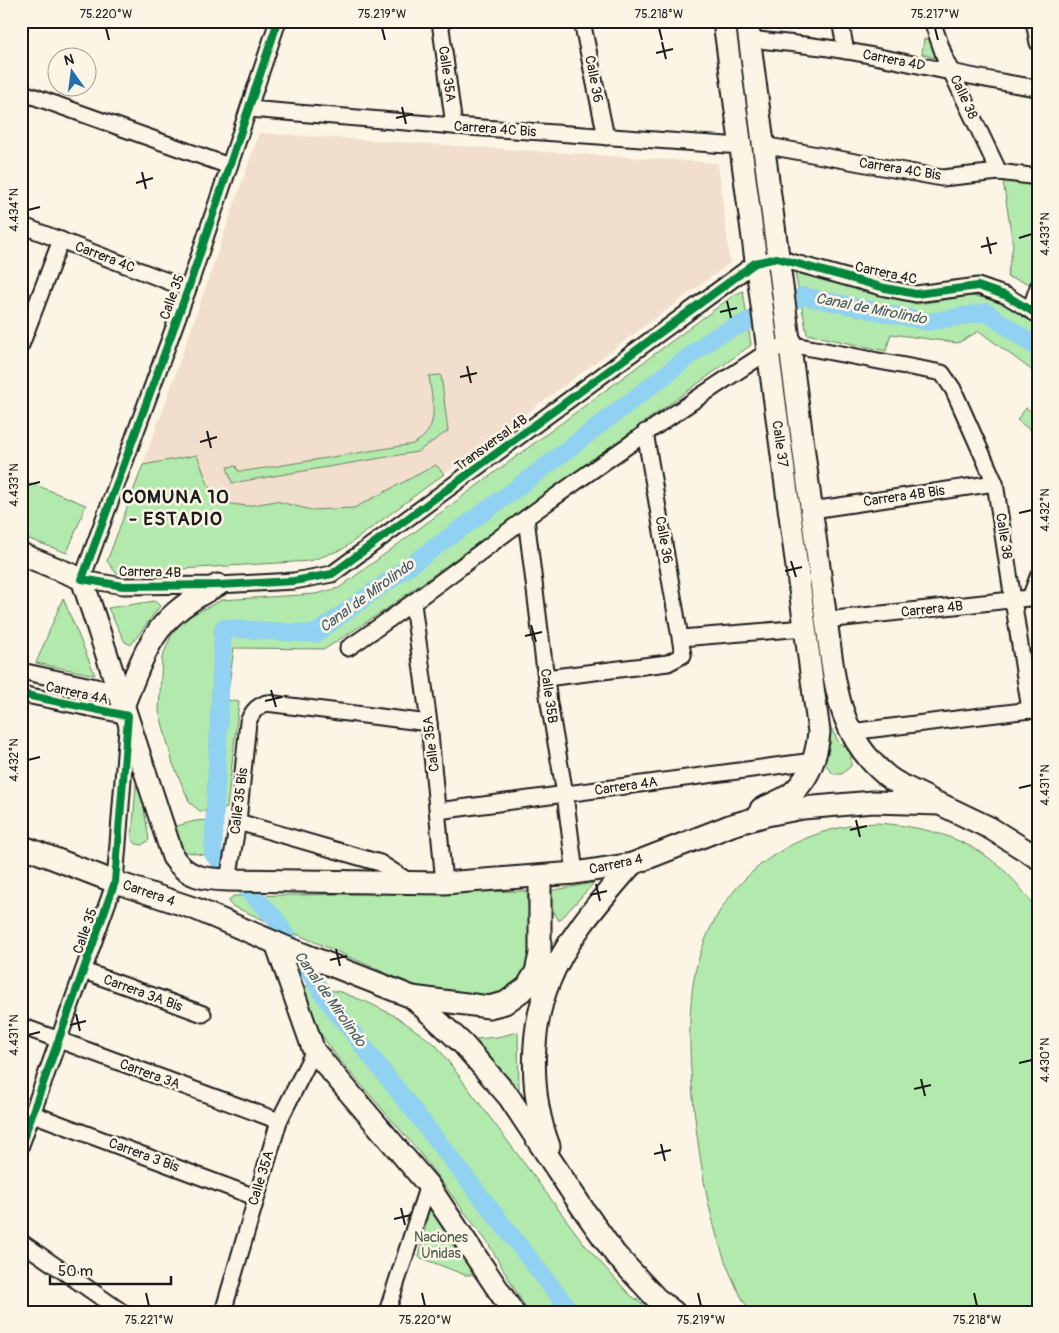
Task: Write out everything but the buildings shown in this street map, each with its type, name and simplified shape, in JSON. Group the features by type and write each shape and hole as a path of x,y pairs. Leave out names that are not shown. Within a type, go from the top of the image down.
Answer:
{"main road":[{"name":"Calle 37","path":"724,21 804,628 818,718 818,739 813,760 804,778 792,793 732,825"},
{"name":"Calle 37","path":"748,30 826,620 839,701 850,732 860,749 888,778 940,804"},
{"name":"Carrera 4B","path":"21,554 82,578"},
{"name":"Calle 35","path":"82,578 173,857 180,868 191,875 203,879"},
{"path":"124,704 150,643 168,618 191,599 218,585"},
{"name":"Carrera 4","path":"203,879 444,883 540,877 632,864 732,825 767,815 839,804 906,802 940,804 990,828 1038,858"},
{"name":"Carrera 4","path":"21,846 115,882 196,910 412,997 463,1044 509,1097 615,1254 656,1298 674,1312"},
{"path":"561,1176 548,1143 539,1109 535,1074 539,1018 548,982 568,947 590,914 632,864"},
{"path":"412,997 489,1007 505,1003 527,987 536,972 540,954 540,877"},
{"path":"196,910 189,902 188,892 194,883 203,879"},
{"path":"283,946 314,1051 428,1185 514,1312"}],"street":[{"name":"Calle 35","path":"82,578 188,289 278,21"},
{"name":"Calle 35A","path":"440,21 454,126"},
{"name":"Calle 36","path":"582,21 606,137"},
{"path":"840,21 846,51"},
{"name":"Calle 38","path":"932,21 946,61 953,71 999,172"},
{"path":"1034,21 1038,43"},
{"name":"Carrera 4D","path":"748,30 953,71 990,81 1038,88"},
{"path":"21,92 229,166"},
{"name":"Carrera 4C Bis","path":"249,109 454,126 741,146"},
{"name":"Carrera 4C Bis","path":"763,145 942,178 999,172 1038,177"},
{"name":"Carrera 4C","path":"21,225 188,289"},
{"path":"21,345 61,240"},
{"name":"Carrera 4C","path":"755,263 916,294 978,286 1007,296 1034,312"},
{"name":"Transversal 4B","path":"218,585 294,581 332,574 755,263"},
{"path":"1034,312 1038,287"},
{"path":"348,648 413,604 526,518 767,346 789,338"},
{"name":"Calle 38","path":"789,338 942,373 953,389 996,483 1034,711"},
{"name":"Calle 36","path":"645,432 682,643"},
{"name":"Carrera 4B Bis","path":"812,510 996,483"},
{"name":"Calle 35B","path":"526,518 546,678 574,873"},
{"path":"1034,597 1038,576"},
{"name":"Carrera 4B","path":"82,578 123,586 218,585"},
{"name":"Carrera 4B","path":"826,620 1034,597"},
{"name":"Calle 35A","path":"413,604 429,723 444,883"},
{"path":"546,678 668,663 683,655 682,643 804,628"},
{"name":"Carrera 4A","path":"21,671 124,704"},
{"name":"Carrera 4A","path":"21,694 124,704"},
{"name":"Calle 35 Bis","path":"230,880 248,722 258,706 266,703 429,723"},
{"name":"Calle 35","path":"21,1145 115,882 124,704"},
{"path":"850,732 1034,711"},
{"name":"Carrera 4A","path":"438,811 813,760"},
{"path":"238,822 380,863 412,883"},
{"name":"Carrera 3A Bis","path":"84,971 203,1014"},
{"name":"Carrera 3A","path":"21,1026 59,1042 279,1121"},
{"name":"Calle 35A","path":"223,1312 255,1197 279,1121 314,1051"},
{"name":"Carrera 3 Bis","path":"33,1114 255,1197"},
{"path":"387,1312 428,1185"},
{"path":"21,1242 122,1312"}],"shaded area":[{"path":"259,133 718,163 730,263 343,549 310,561 116,573 107,561 165,404"}],"green space":[{"path":"924,39 938,39 946,61 922,54"},
{"path":"1002,174 1038,179 1038,268 1035,285 1007,277 1013,246"},
{"path":"795,272 917,304 971,296 996,299 1038,323 1038,375 979,331 958,343 891,334 886,351 807,334"},
{"path":"743,291 751,345 385,610 325,649 234,648 227,700 239,702 227,808 219,811 200,811 190,803 173,764 159,711 162,658 171,636 184,619 222,600 315,594 339,588 734,295"},
{"path":"441,375 448,431 417,452 232,483 227,467 236,466 238,471 246,471 413,444 422,438 432,423 433,405 429,376"},
{"path":"1026,408 1038,416 1038,425 1031,431 1017,420"},
{"path":"197,455 209,487 224,503 247,506 276,501 311,510 354,508 436,465 444,474 343,549 310,561 116,573 107,561 143,465"},
{"path":"21,479 86,505 67,553 21,536"},
{"path":"63,598 95,675 36,663"},
{"path":"155,601 160,606 131,645 125,642 108,608"},
{"path":"830,726 838,741 851,754 851,766 842,774 833,774 825,764 825,756 830,744"},
{"path":"140,783 149,840 142,845 136,844 132,839 136,784"},
{"path":"222,819 214,834 216,851 203,855 178,850 173,827 195,821"},
{"path":"877,823 927,830 970,846 989,858 1007,873 1023,891 1038,913 1038,1312 750,1312 729,1271 721,1249 704,1181 693,1094 690,1024 691,1002 698,961 709,931 724,905 743,881 764,862 789,846 816,834 846,827"},
{"path":"594,883 559,921 543,892"},
{"path":"527,891 531,937 527,970 519,982 501,994 463,999 416,986 232,906 228,902 233,896"},
{"path":"301,985 341,992 369,1003 397,1017 436,1045 585,1245 629,1294 653,1312 528,1312 488,1243 415,1147 337,1057 316,1027"},
{"path":"518,1032 519,1093 476,1039"},
{"name":"Naciones Unidas","path":"430,1204 475,1275 465,1275 419,1257"}],"waterway":[{"name":"Canal de Mirolindo","path":"568,1308 327,1000 274,917 213,854 223,628 315,634 513,491 716,336 803,296 929,322 986,312 1038,348"}],"cycle path":[{"path":"278,21 188,289 82,579 123,586 218,585 294,581 332,574 755,263 777,258 885,288 916,294 978,286 1007,296 1038,315"},
{"path":"21,694 128,716 115,882 21,1145"}],"district":[{"name":"COMUNA 10 - ESTADIO","path":"176,508"}]}
